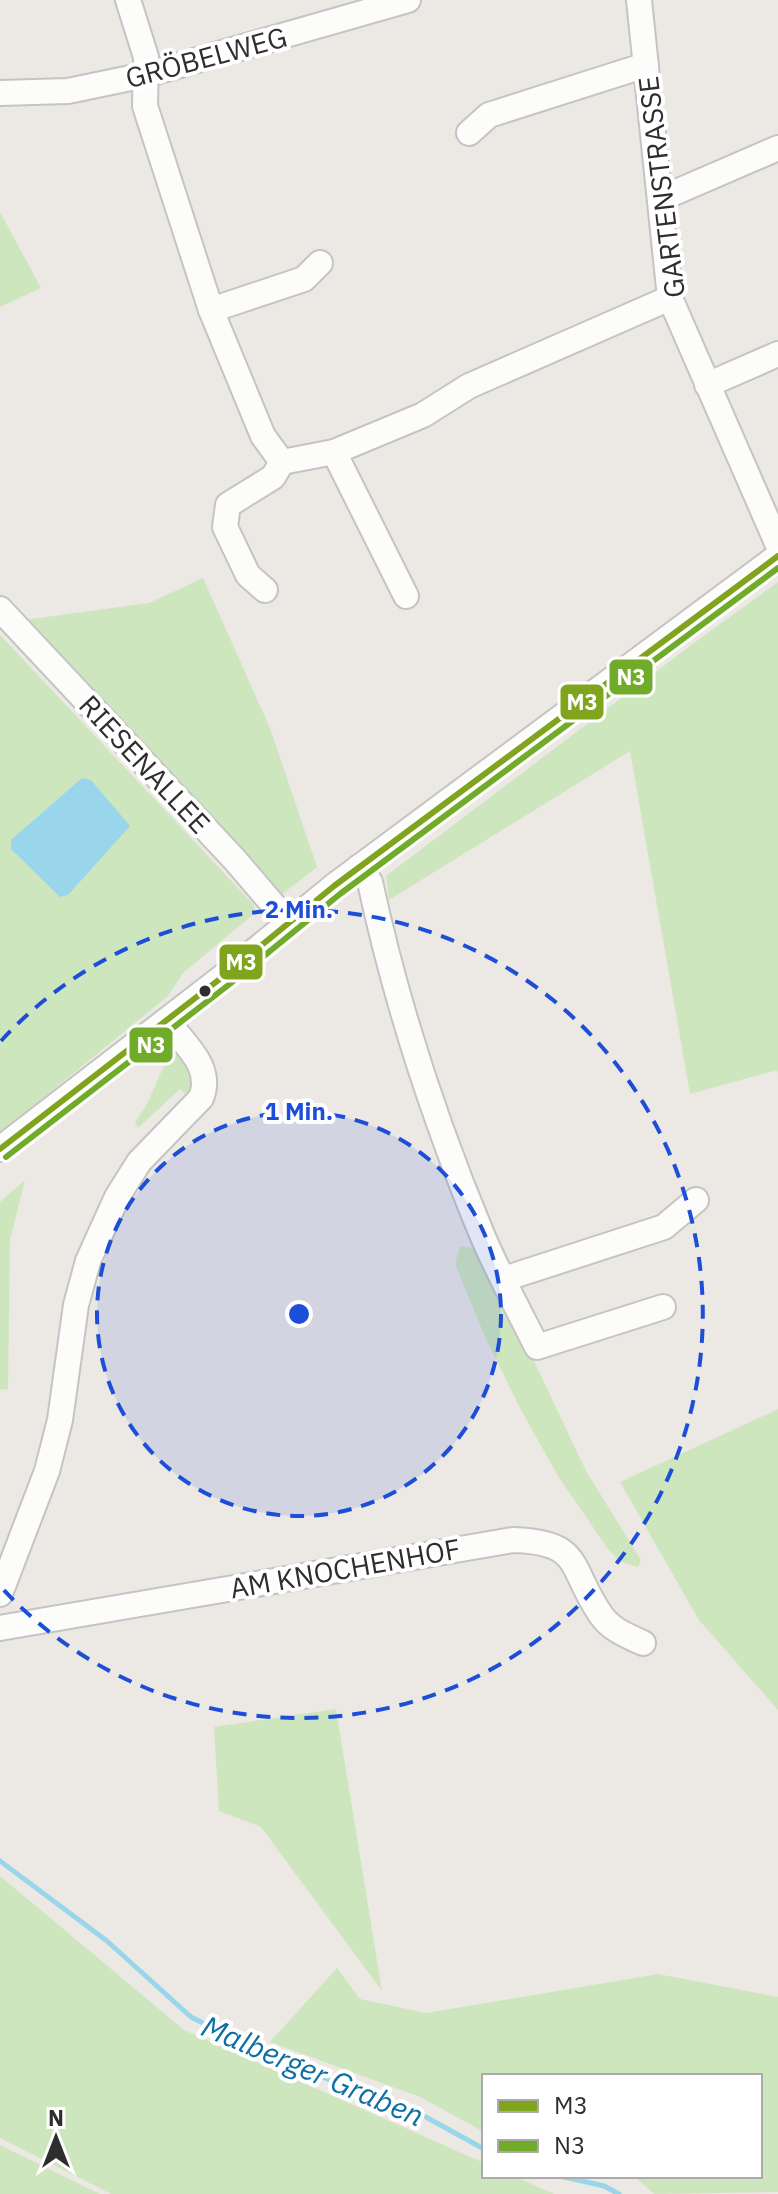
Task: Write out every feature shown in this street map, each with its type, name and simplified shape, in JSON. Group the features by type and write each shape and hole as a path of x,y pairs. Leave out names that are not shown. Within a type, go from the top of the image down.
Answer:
{"street":[{"path":"128,0 146,57 145,106 211,310 263,436 282,462"},
{"name":"GRÖBELWEG","path":"0,93 68,91 145,75 408,0"},
{"name":"GARTENSTRASSE","path":"639,0 670,298 778,545"},
{"path":"469,133 489,115 646,65"},
{"path":"660,199 778,148"},
{"path":"211,310 304,279 320,263"},
{"path":"265,590 248,575 225,527 228,505 273,477 282,462 334,452 423,415 469,386 670,298"},
{"path":"707,385 778,354"},
{"path":"334,452 406,596"},
{"path":"0,1149 167,1021 359,867 778,556"},
{"name":"RIESENALLEE","path":"0,609 235,860 288,922"},
{"path":"359,867 370,882 396,988 427,1088 484,1237 537,1347 663,1307"},
{"path":"0,1594 47,1471 60,1420 76,1305 88,1261 117,1197 139,1162 201,1098 205,1088 205,1076 200,1064 167,1021"},
{"path":"504,1279 664,1227 696,1200"},
{"name":"AM KNOCHENHOF","path":"0,1628 513,1540 541,1541 561,1549 576,1565 601,1617 617,1631 643,1643"}],"green space":[{"path":"0,212 41,288 0,307"},
{"path":"203,578 270,728 317,867 280,896 24,620 149,603"},
{"path":"778,582 778,1073 777,1070 690,1094 630,751 389,900 386,876"},
{"path":"0,635 254,905 255,913 183,973 168,996 0,1133"},
{"path":"178,1047 196,1068 189,1098 180,1089 138,1128 135,1122 164,1066"},
{"path":"25,1180 10,1240 8,1389 0,1390 0,1202"},
{"path":"460,1246 481,1249 586,1471 641,1560 638,1567 620,1561 608,1549 558,1476 520,1408 485,1337 455,1264"},
{"path":"778,1409 778,1710 699,1620 620,1482"},
{"path":"336,1709 382,1991 261,1827 219,1811 214,1727"},
{"path":"0,1876 184,2030 482,2162 482,2178 518,2178 554,2194 111,2194 0,2138"},
{"path":"337,1968 360,1999 426,2013 658,1974 778,1997 778,2192 654,2194 636,2178 762,2178 762,2074 482,2074 482,2131 420,2097 270,2042"},
{"path":"0,2145 100,2194 0,2194"}],"water":[{"path":"82,778 91,780 130,826 68,895 60,897 11,849 11,840"}],"waterway":[{"name":"Malberger Graben","path":"0,1861 107,1941 191,2017 281,2062 415,2111 482,2148"},
{"name":"Malberger Graben","path":"569,2178 604,2186 619,2194"}],"transit line":[{"name":"M3","path":"0,1149 225,975 334,886 778,556"},
{"name":"N3","path":"6,1157 231,983 340,894 778,568"}]}
